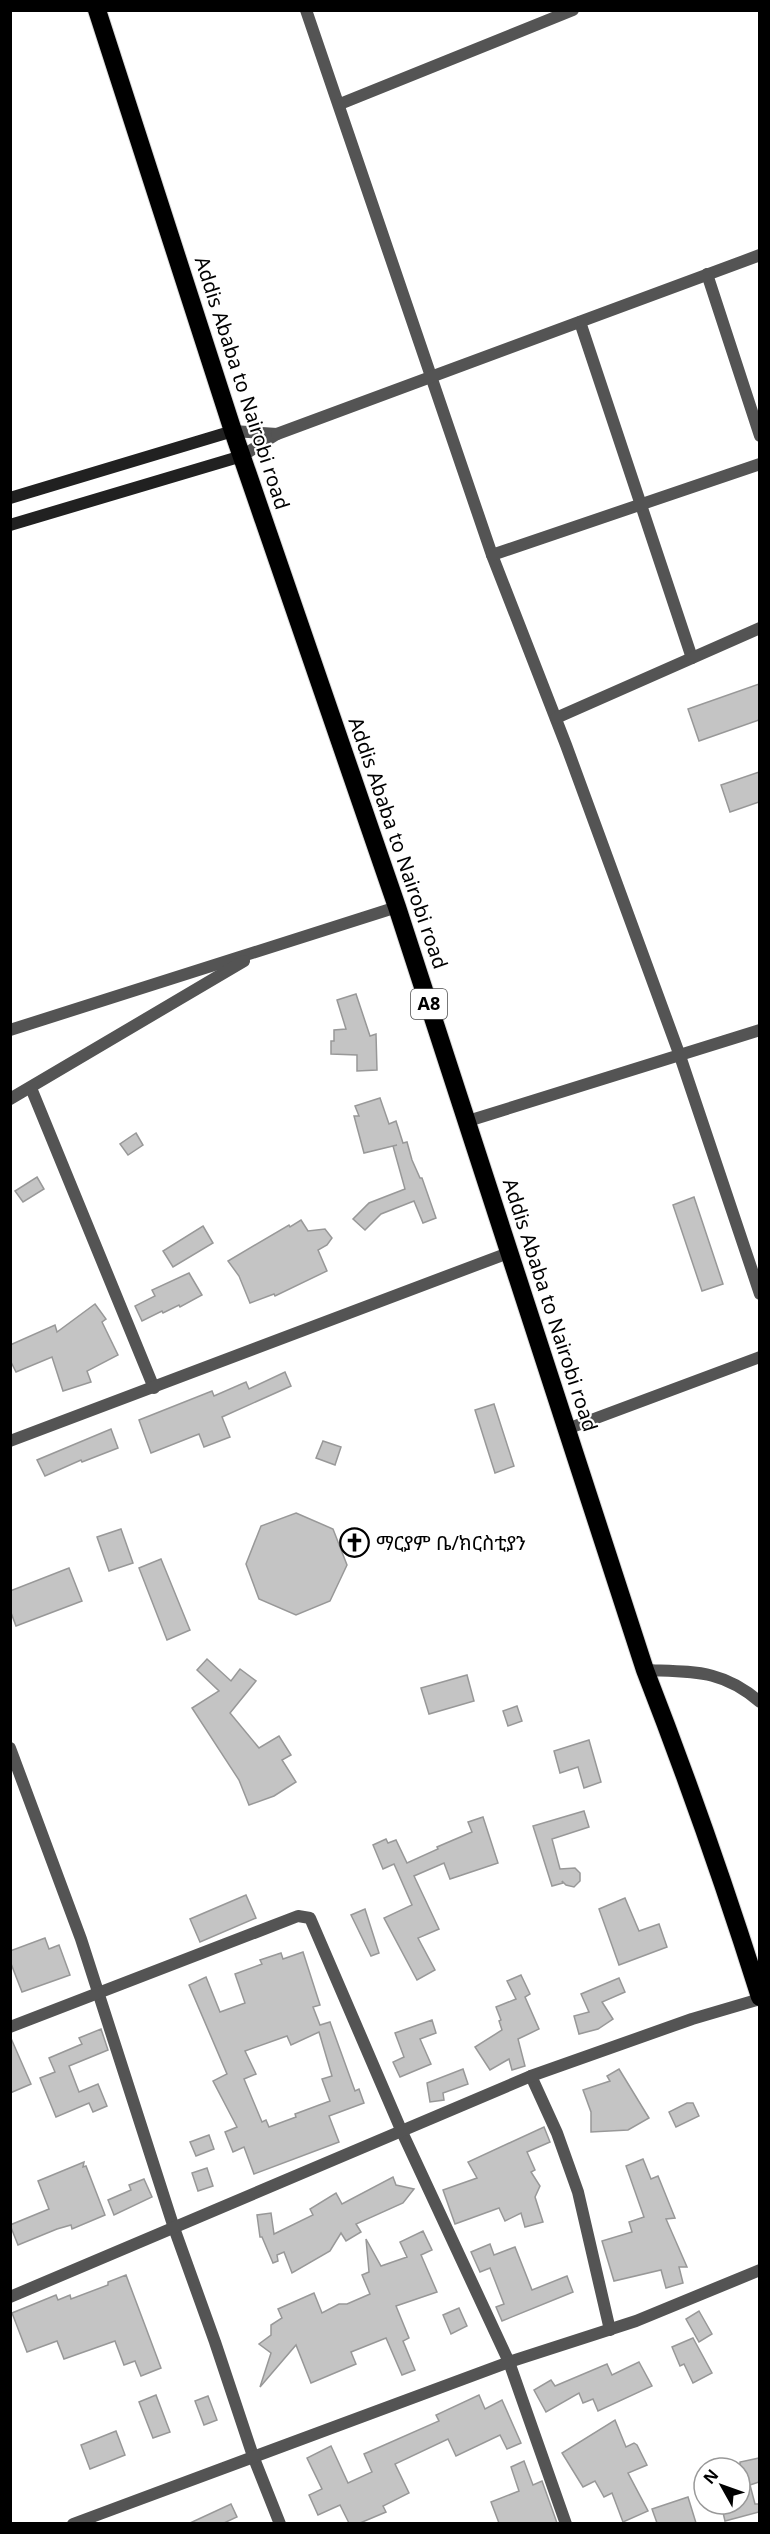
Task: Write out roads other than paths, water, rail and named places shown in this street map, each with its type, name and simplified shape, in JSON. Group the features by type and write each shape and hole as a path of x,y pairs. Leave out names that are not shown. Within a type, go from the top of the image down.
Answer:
{"highway":[{"name":"Addis Ababa to Nairobi road","path":"97,10 233,431 468,1121 508,1253 645,1670 729,1898 759,1998"}],"street":[{"path":"306,10 340,104 492,555 680,1056 759,1294"},
{"path":"340,104 573,10"},
{"path":"10,525 242,456 277,434 759,255"},
{"path":"707,274 759,436"},
{"path":"580,322 692,658"},
{"path":"10,498 233,431 277,434"},
{"path":"492,555 759,464"},
{"path":"555,718 759,628"},
{"path":"10,1030 397,907"},
{"path":"10,1099 31,1089 263,950"},
{"path":"468,1121 759,1030"},
{"path":"31,1089 154,1388"},
{"path":"10,1441 508,1253"},
{"path":"567,1429 759,1357"},
{"path":"645,1670 704,1673 723,1678 744,1688 759,1702"},
{"path":"10,1749 13,1765 50,1850 100,1994 174,2228 253,2456 280,2523"},
{"path":"10,2027 304,1916 313,1921 402,2132 509,2362 566,2523"},
{"path":"10,2297 531,2076 692,2019 759,1998"},
{"path":"531,2076 557,2133 578,2192 610,2330"},
{"path":"73,2523 509,2362 636,2322 759,2270"}],"place":[{"name":"ማርያም ቤ/ክርስቲያን","path":"355,1543"}]}
